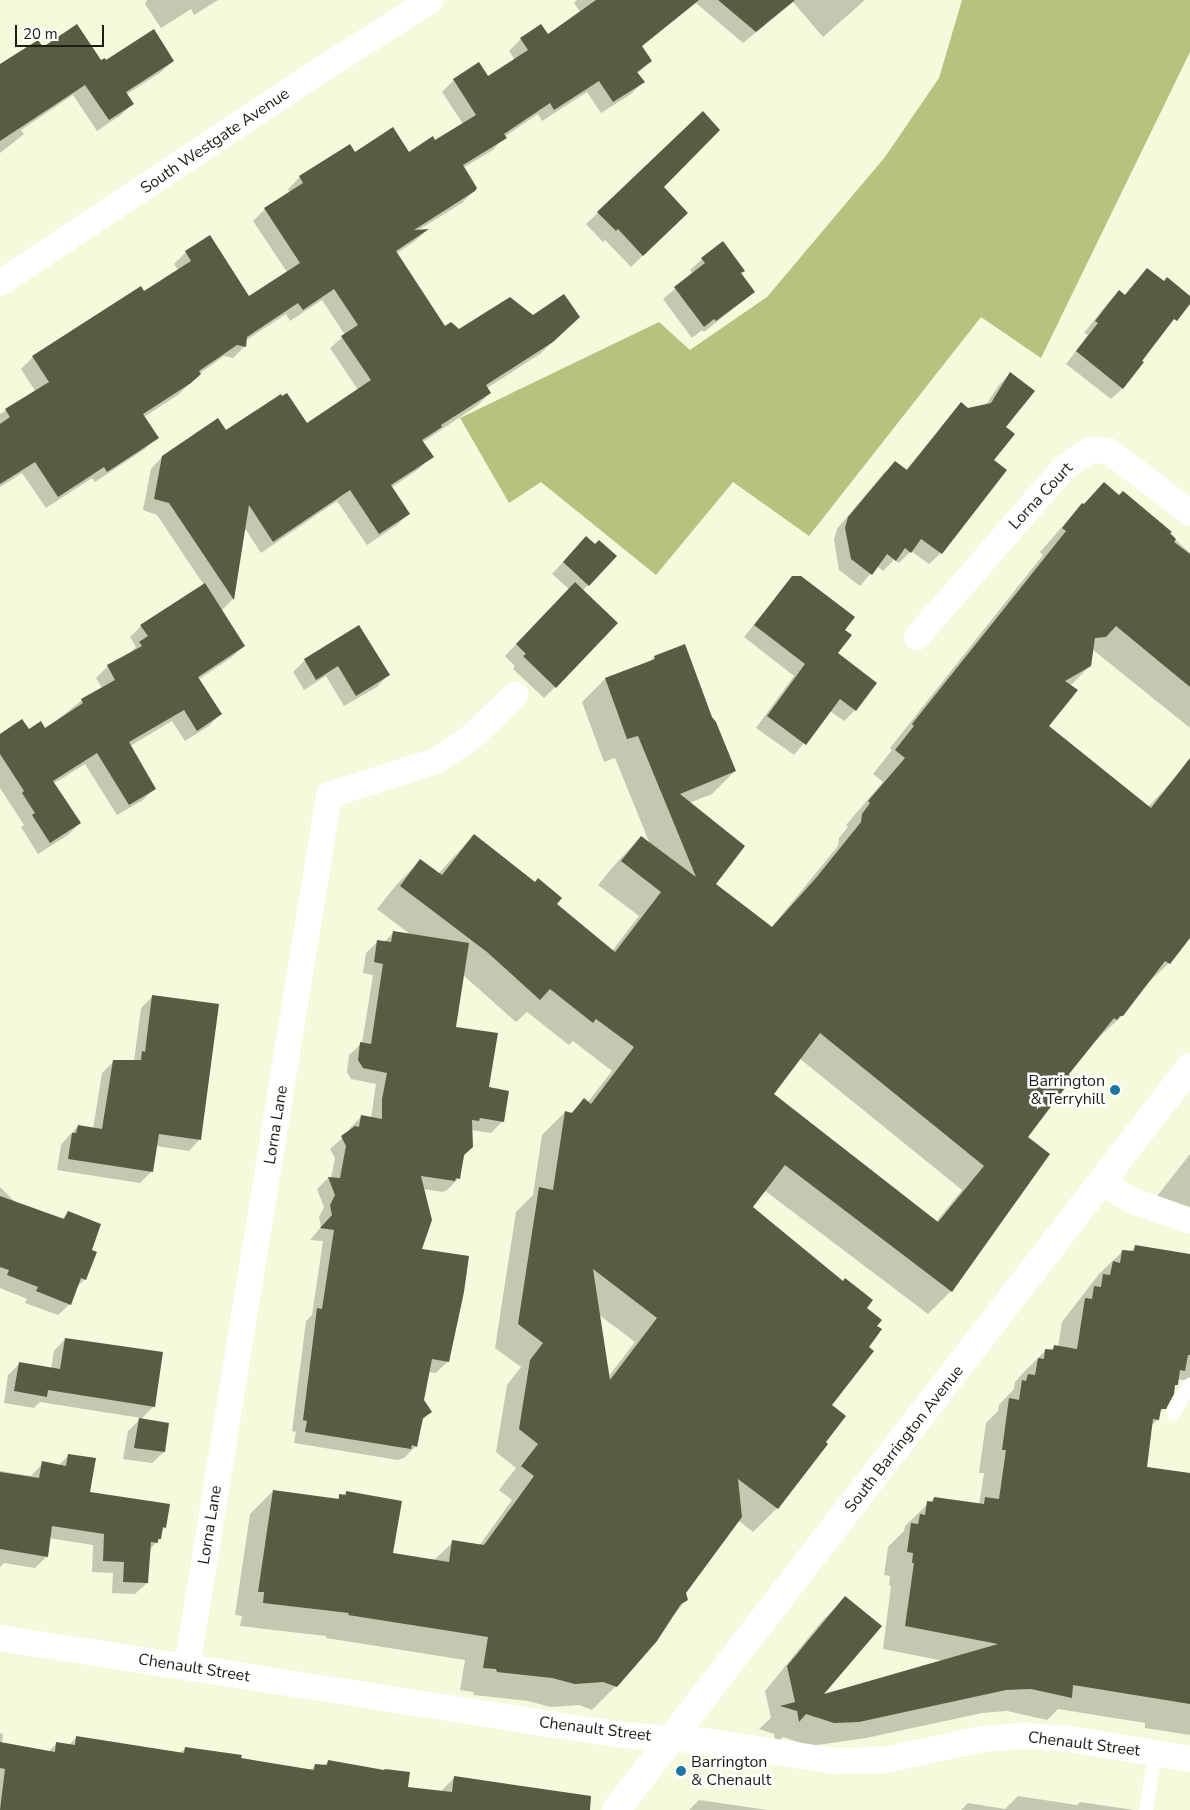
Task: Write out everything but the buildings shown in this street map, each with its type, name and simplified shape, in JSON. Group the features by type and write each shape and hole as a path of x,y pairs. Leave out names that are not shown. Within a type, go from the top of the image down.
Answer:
{"street":[{"name":"South Westgate Avenue","path":"0,283 299,84 431,0"},
{"name":"Lorna Court","path":"917,637 1064,468 1090,450 1109,451 1190,513"},
{"name":"Lorna Lane","path":"187,1667 329,795 436,761 470,739 515,696"},
{"name":"South Barrington Avenue","path":"616,1810 1190,1067"},
{"path":"1102,1182 1133,1200 1190,1221"},
{"name":"Chenault Street","path":"0,1638 621,1735 705,1741 852,1762 884,1760 982,1739 1026,1736 1070,1739 1190,1759"}],"lane":[{"path":"1173,1414 1190,1384"},
{"path":"1146,1810 1156,1753"}],"green space":[{"path":"962,0 1190,0 1190,52 1041,358 981,317 809,536 733,482 656,575 541,482 509,503 460,418 659,322 690,350 767,297 885,157 939,78"}],"place":[{"name":"Barrington & Terryhill","path":"1115,1090"},
{"name":"Barrington & Chenault","path":"681,1771"}]}
